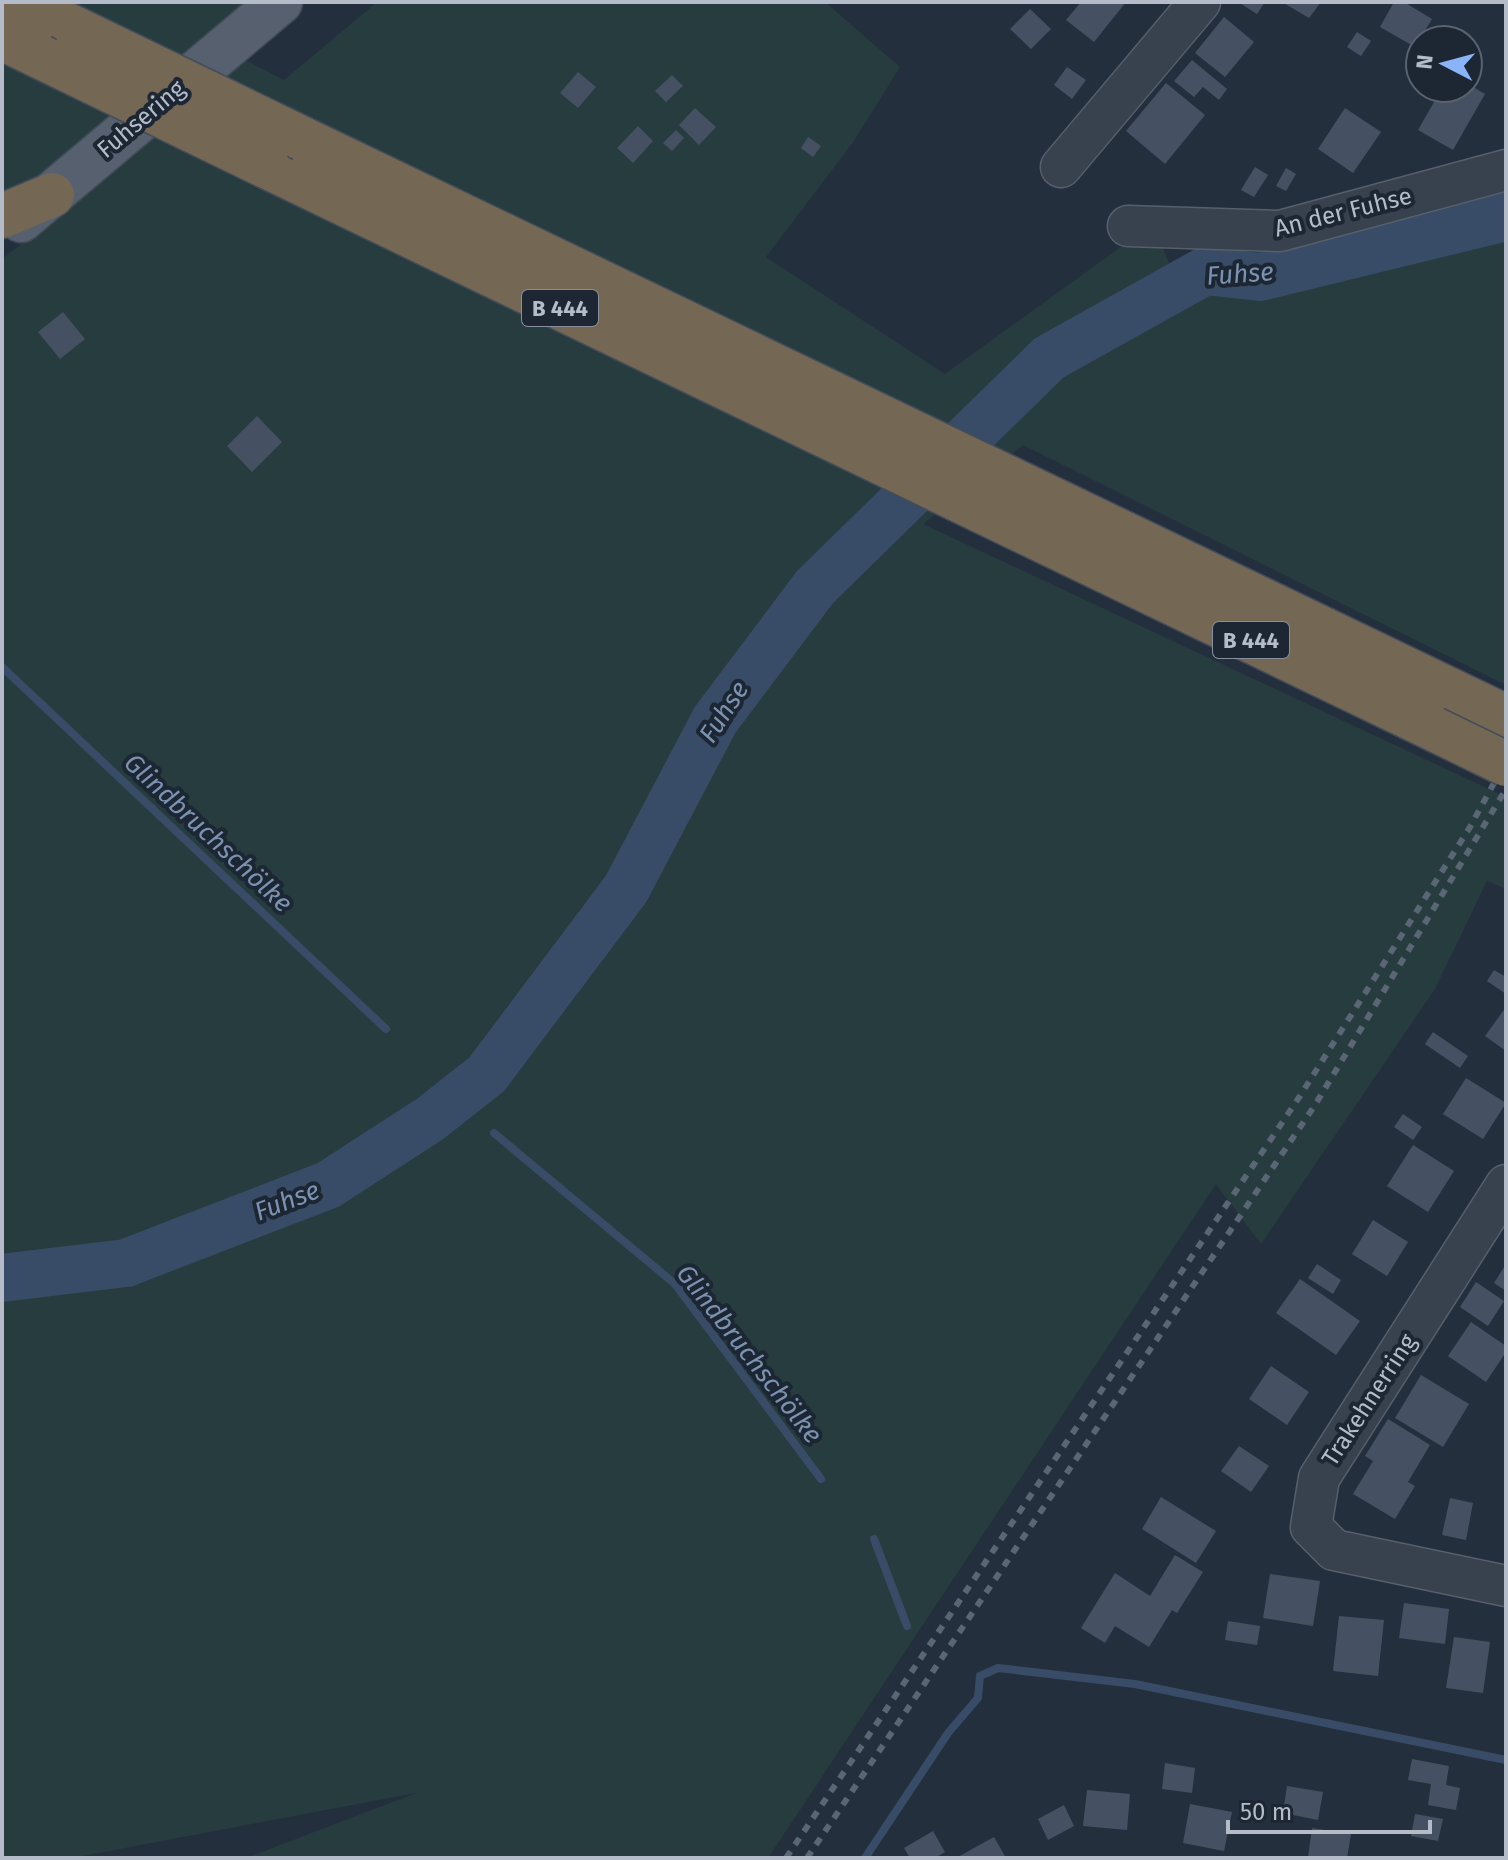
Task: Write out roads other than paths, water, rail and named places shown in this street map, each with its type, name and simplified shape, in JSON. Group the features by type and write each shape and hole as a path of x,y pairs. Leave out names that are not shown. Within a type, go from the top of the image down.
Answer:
{"highway":[{"name":"B 444","path":"20,2 303,139 866,432"},
{"name":"B 444","path":"2,38 268,167 866,432 1444,710 1506,764"},
{"path":"2,216 52,195"},
{"name":"B 444","path":"1444,710 1506,717"}],"main road":[{"name":"Fuhsering","path":"2,235 280,2"}],"street":[{"path":"1061,167 1200,2"},
{"name":"An der Fuhse","path":"1128,226 1280,231 1506,170"},
{"name":"Trakehnerring","path":"1506,1185 1319,1478 1311,1527 1334,1550 1506,1586"}],"waterway":[{"name":"Fuhse","path":"2,1278 126,1263 328,1185 430,1119 487,1074 626,889 715,720 815,587 1049,358 1205,271 1260,277 1506,217"},
{"name":"Glindbruchschölke","path":"2,667 386,1029"},
{"name":"Glindbruchschölke","path":"494,1133 675,1284 821,1479"},
{"name":"Glindbruchschölke","path":"874,1539 907,1626"},
{"path":"980,1676 998,1668 1135,1684 1506,1760"},
{"name":"Glindbruchschölke","path":"865,1858 948,1733 978,1698 980,1676"}],"railway":[{"path":"786,1858 1300,1096 1470,827 1506,761"},
{"path":"807,1858 1315,1105 1506,789"}]}
